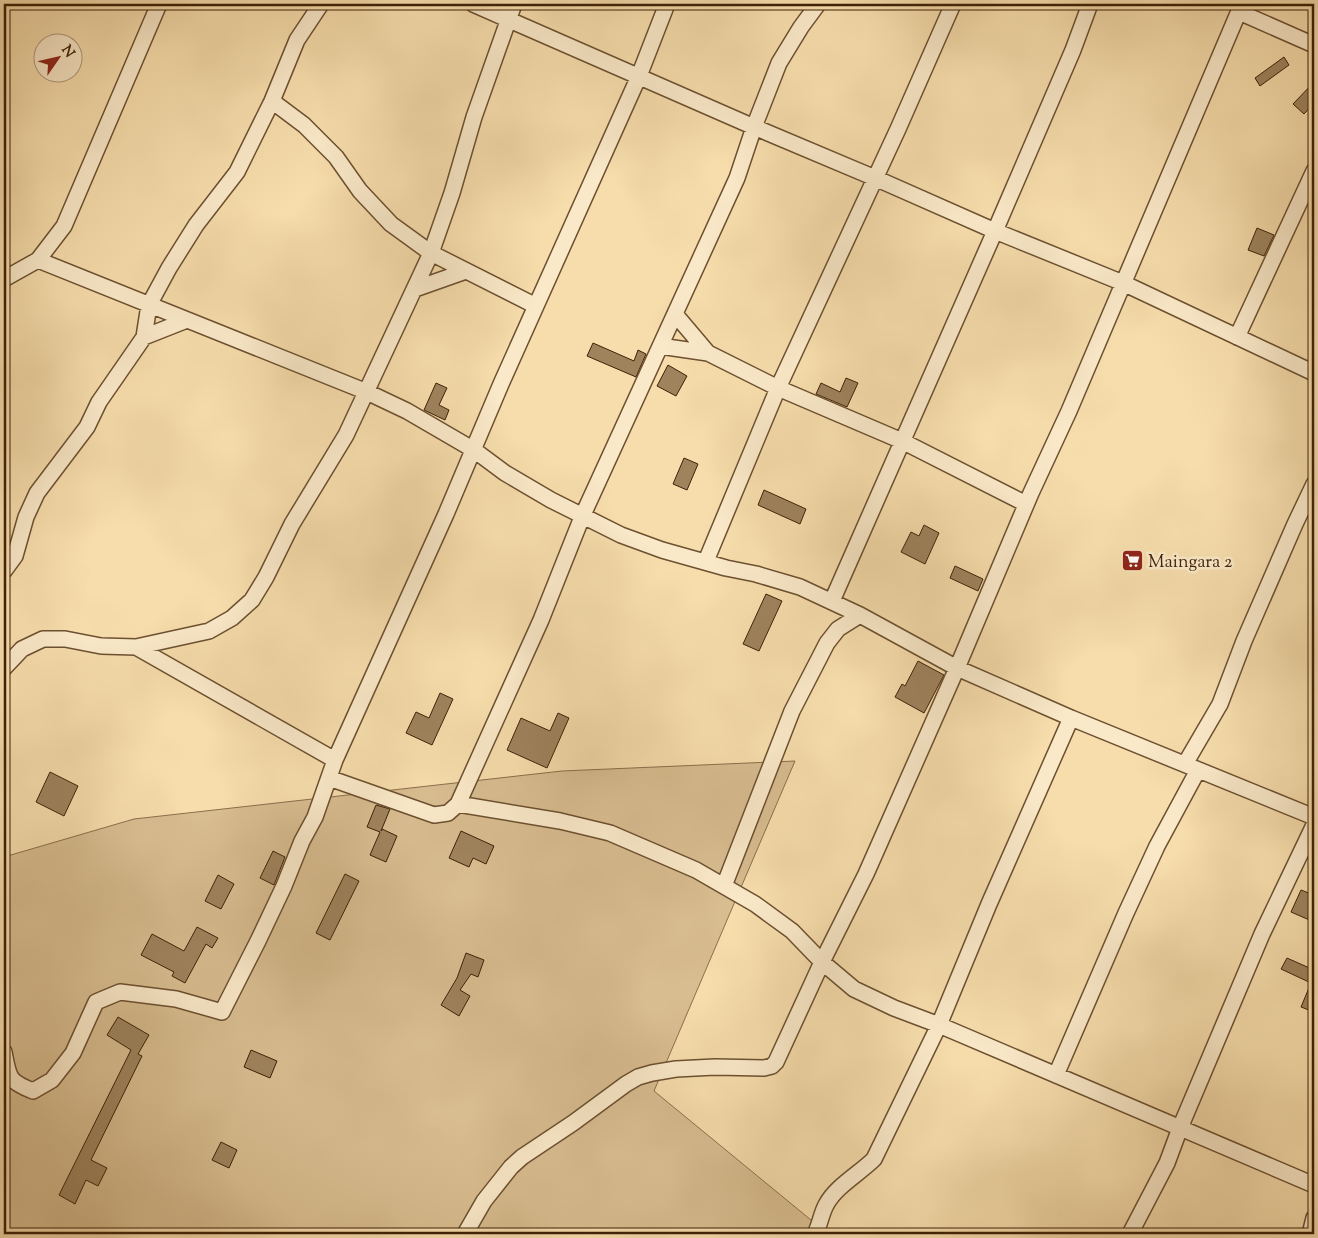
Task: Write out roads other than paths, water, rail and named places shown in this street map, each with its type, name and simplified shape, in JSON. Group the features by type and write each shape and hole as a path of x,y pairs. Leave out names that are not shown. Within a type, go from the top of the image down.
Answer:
{"street":[{"path":"7,275 38,260 64,226 159,4"},
{"path":"4,571 15,556 26,517 37,493 87,427 103,396 144,337 149,305 169,268 196,225 237,172 272,101 297,40 320,4"},
{"path":"473,4 995,231 1123,283 1314,373"},
{"path":"4,668 22,649 43,640 65,639 101,646 136,647 209,631 232,618 252,600 266,577 292,524 346,435 431,253 452,193 474,117 514,4"},
{"path":"4,1052 8,1072 15,1084 33,1091 52,1080 74,1053 96,1002 120,992 176,1000 222,1012 284,886 302,841 315,818 335,760 474,450 638,76 667,4"},
{"path":"329,778 434,815 448,813 458,804 541,620 582,516 737,178 754,127 779,63 818,4"},
{"path":"706,562 778,388 953,4"},
{"path":"832,601 995,231 1073,50 1090,4"},
{"path":"465,1234 484,1201 522,1156 574,1123 638,1077 676,1069 715,1067 764,1068 772,1066 776,1062 822,962 866,874 957,668 1241,8 1314,45"},
{"path":"272,101 304,125 336,157 360,191 391,224 431,253 536,306"},
{"path":"1237,337 1314,171"},
{"path":"38,260 367,392 407,411 474,450 505,473 582,516 621,535 662,550 726,568 756,574 832,601 957,668 1070,718 1314,817"},
{"path":"415,289 466,271"},
{"path":"674,314 708,354"},
{"path":"144,337 188,320"},
{"path":"660,346 708,354 778,388 902,441 1026,504"},
{"path":"1056,1075 1220,704 1244,641 1314,484"},
{"path":"724,886 792,710 827,643 838,629 860,615"},
{"path":"136,647 335,760"},
{"path":"816,1234 826,1205 836,1192 874,1159 939,1025 989,904 1070,718"},
{"path":"458,804 560,820 610,834 696,870 756,904 792,931 822,962 854,989 894,1008 939,1025 1314,1184"},
{"path":"1130,1234 1167,1163 1262,934 1314,826"},
{"path":"1310,1234 1314,1218"}],"place":[{"name":"Maingara 2","path":"1132,561"}]}
